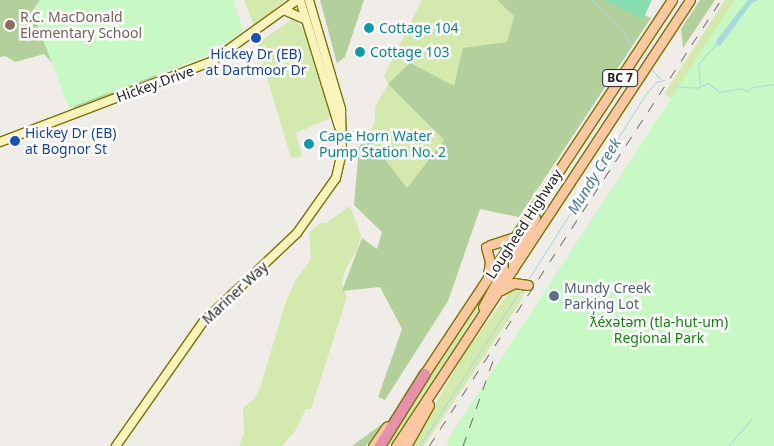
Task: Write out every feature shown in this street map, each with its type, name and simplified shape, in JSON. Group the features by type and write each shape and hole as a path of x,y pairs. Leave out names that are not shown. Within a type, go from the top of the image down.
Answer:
{"highway":[{"path":"380,446 425,374"}],"main road":[{"name":"Hickey Drive","path":"0,142 211,62 298,0"},
{"name":"Mariner Way","path":"298,0 306,20 342,138"},
{"name":"Mariner Way","path":"116,446 208,316 285,246 316,210 337,175 342,138 339,99 309,0"},
{"name":"Lougheed Highway","path":"373,446 425,374 672,0"},
{"name":"Lougheed Highway","path":"396,446 437,387 690,0"},
{"path":"284,10 306,20"},
{"path":"514,269 513,257 569,156"},
{"path":"485,284 490,263 487,246 517,235"},
{"path":"460,351 503,270 502,258"},
{"path":"500,290 514,283 528,285"},
{"path":"406,446 437,387"}],"green space":[{"path":"0,0 149,0 166,57 156,77 74,108 57,68 44,54 15,62 5,56 0,57"},
{"path":"40,0 234,0 243,31 204,57 69,108 32,11"},
{"path":"244,0 285,0 254,26"},
{"path":"320,0 364,0 345,57 337,63"},
{"path":"422,0 497,0 514,16 507,42 454,87 389,84 444,140 407,188 367,136 375,123 375,107 388,84 384,76"},
{"path":"497,0 611,0 651,18 519,217 480,209 448,301 385,400 378,397 402,329 380,287 342,291 362,238 377,249 382,232 354,205 359,147 367,136 407,188 444,140 388,84 410,63 454,86 463,48 507,42 514,16"},
{"path":"604,0 652,0 643,19"},
{"path":"700,0 715,0 683,48 681,29"},
{"path":"725,0 748,0 678,103 664,94"},
{"name":"ƛ̓éxətəm (tla-hut-um) Regional Park","path":"735,0 774,0 774,446 449,446 447,441"},
{"path":"292,19 304,29 333,117 296,133 302,157 291,158 257,44"},
{"path":"350,206 361,235 357,250 345,270 342,283 347,297 311,409 306,409 295,431 282,446 239,446 244,434 243,408 254,399 260,388 286,301 295,281 311,259 309,233 320,223 326,223"},
{"path":"513,287 525,291 519,304 424,446 411,446 464,354"},
{"path":"486,288 490,290 460,339 390,446 383,446"},
{"path":"382,424 366,446 352,446"}],"water":[{"path":"748,0 758,0 751,4 720,46 716,41"}],"waterway":[{"path":"592,0 622,29 630,44"},
{"path":"700,84 698,64 717,43"},
{"path":"652,70 660,79"},
{"name":"Mundy Creek","path":"529,278 645,95 656,82 664,80"},
{"path":"675,86 696,88 708,83 719,92 741,88 747,91 753,87 774,84"},
{"name":"Mundy Creek","path":"419,446 519,292"},
{"path":"728,446 751,420"}],"railway":[{"path":"429,446 721,0"},
{"path":"463,446 496,352"}],"place":[{"name":"R.C. MacDonald Elementary School","path":"10,25"},
{"name":"Cottage 104","path":"369,28"},
{"name":"Hickey Dr (EB) at Dartmoor Dr","path":"256,38"},
{"name":"Cottage 103","path":"360,52"},
{"name":"Hickey Dr (EB) at Bognor St","path":"15,141"},
{"name":"Cape Horn Water Pump Station No. 2","path":"309,144"},
{"name":"Mundy Creek Parking Lot","path":"554,296"}]}
